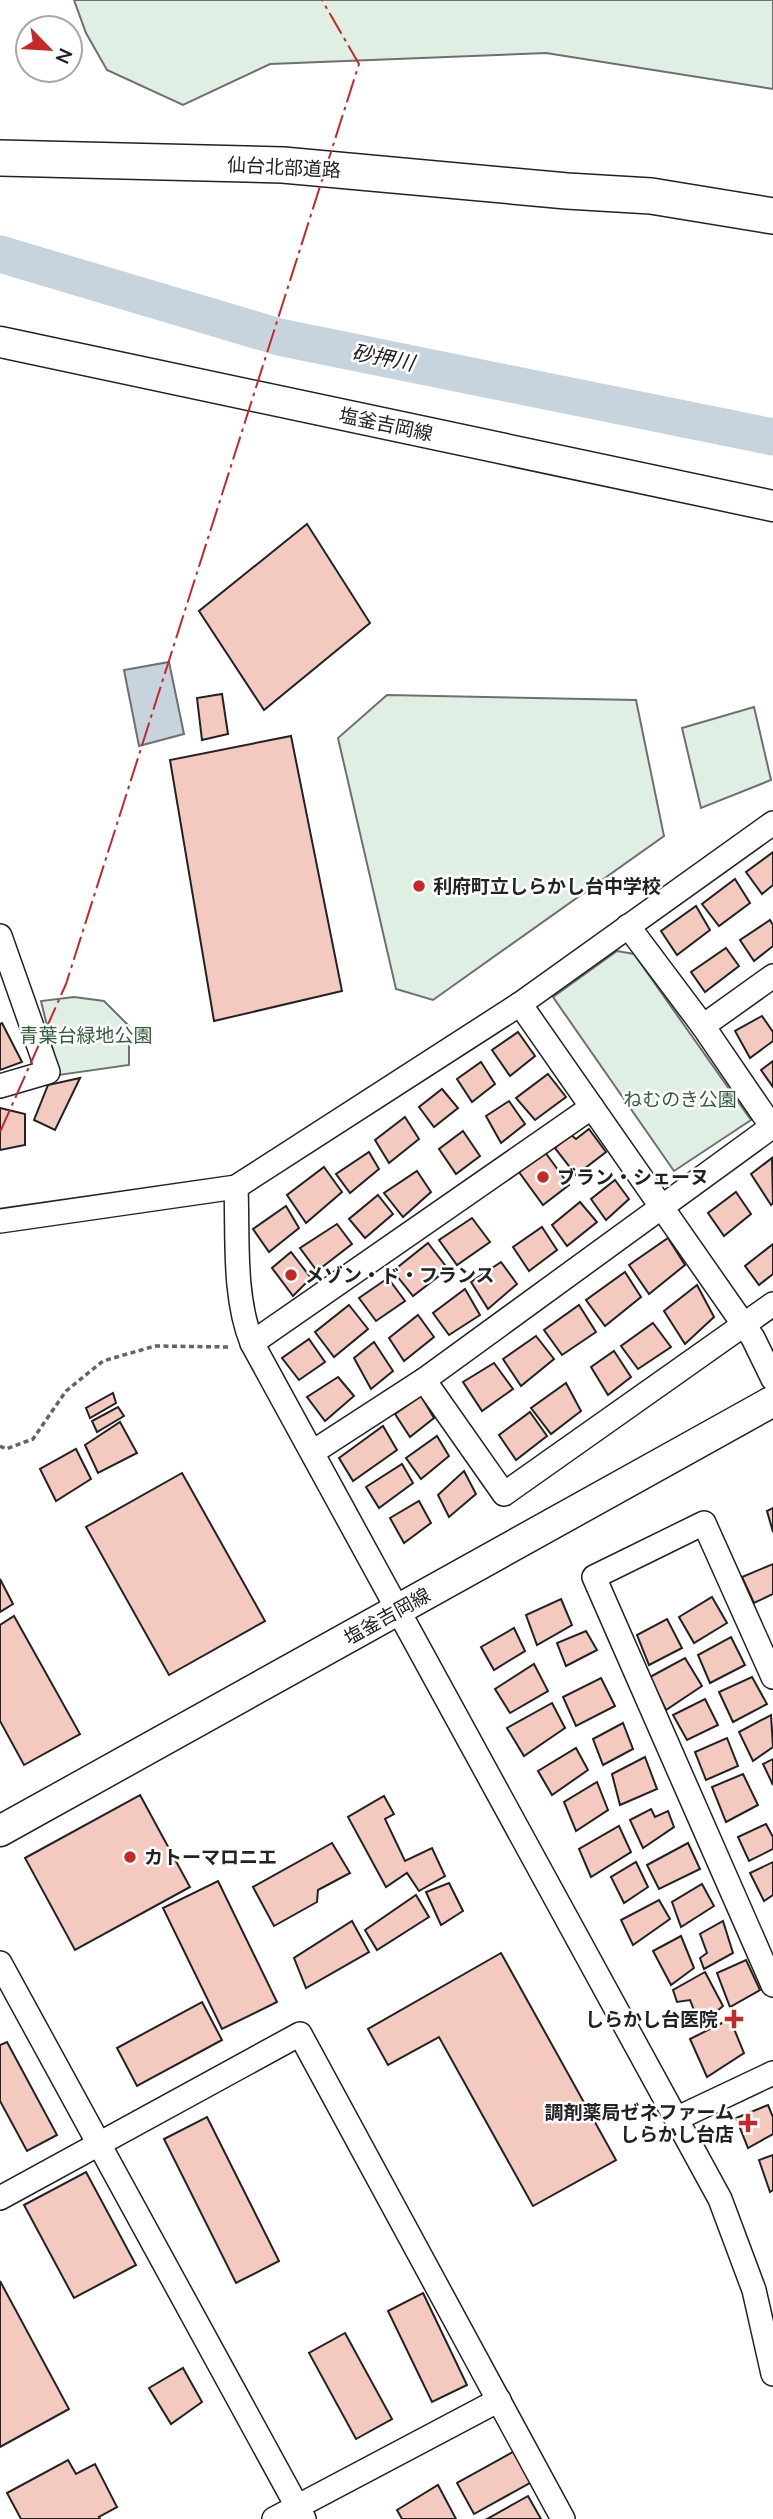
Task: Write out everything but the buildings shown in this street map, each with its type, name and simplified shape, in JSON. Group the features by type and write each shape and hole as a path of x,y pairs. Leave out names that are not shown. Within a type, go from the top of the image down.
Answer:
{"highway":[{"name":"仙台北部道路","path":"0,158 283,165 651,196 773,216"},
{"name":"仙台北部道路","path":"567,191 773,237"}],"main road":[{"name":"塩釜吉岡線","path":"0,342 773,506"},
{"name":"塩釜吉岡線","path":"0,1831 773,1401"}],"street":[{"path":"0,1221 236,1187 520,1004 773,823"},
{"path":"313,1452 424,1380 772,1126 703,1026 628,926"},
{"path":"0,936 48,1072 0,1086"},
{"path":"703,1026 773,976"},
{"path":"520,1004 748,1332 773,1379"},
{"path":"244,1350 592,1107"},
{"path":"236,1187 241,1299 245,1326 244,1350 313,1452 678,2118 725,2212 754,2290 773,2374"},
{"path":"424,1380 504,1494 748,1332 773,1304"},
{"path":"773,1677 705,1523 594,1577 773,1985"},
{"path":"0,1963 301,2513"},
{"path":"0,2198 300,2034 564,2519"},
{"path":"678,2118 773,2073"},
{"path":"274,2519 301,2513 499,2400"}],"path":[{"path":"0,1446 6,1449 33,1439 66,1391 103,1362 155,1346 229,1345 244,1350"}],"green space":[{"path":"74,0 773,0 773,89 546,53 270,64 183,105 107,70 86,33 84,14 79,14"},
{"path":"387,695 636,700 664,836 433,1000 396,989 338,738"},
{"path":"754,707 771,780 701,808 682,728"},
{"name":"ねむのき公園","path":"617,951 634,954 751,1120 674,1171 553,997"},
{"name":"青葉台緑地公園","path":"74,997 104,1001 129,1026 129,1065 59,1075 41,1001"}],"shaded area":[{"path":"169,662 184,734 139,746 124,670"}],"waterway":[{"name":"砂押川","path":"0,254 279,337 773,437"}],"power":[{"path":"0,1132 66,984 359,64 322,0"}],"place":[{"name":"利府町立しらかし台中学校","path":"419,886"},
{"name":"ブラン・シェーヌ","path":"543,1177"},
{"name":"メゾン・ド・フランス","path":"291,1275"},
{"name":"カトーマロニエ","path":"130,1857"},
{"name":"しらかし台医院","path":"734,2019"},
{"name":"調剤薬局ゼネファーム しらかし台店","path":"748,2123"}]}
